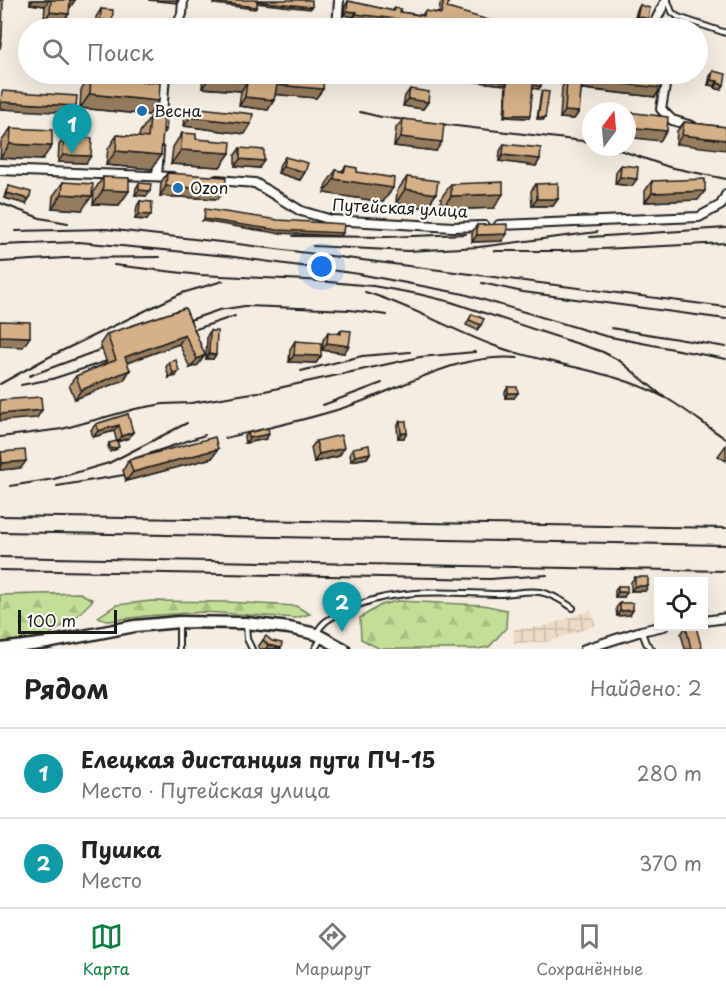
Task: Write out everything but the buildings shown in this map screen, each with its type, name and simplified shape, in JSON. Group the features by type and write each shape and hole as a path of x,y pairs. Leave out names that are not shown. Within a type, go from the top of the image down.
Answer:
{"main road":[{"path":"1,649 46,646 135,626 179,622 246,623 319,635 344,649"}],"street":[{"path":"180,18 183,0"},
{"path":"338,18 339,0"},
{"path":"657,18 667,0"},
{"path":"157,176 164,84"},
{"path":"663,84 665,86 662,109 672,120 697,127"},
{"path":"0,170 179,178"},
{"name":"Путейская улица","path":"212,180 255,183 302,211 332,220 453,227 699,217 721,205 726,195"},
{"path":"708,620 726,618"},
{"path":"585,649 654,629"}],"lane":[{"path":"667,0 672,12 681,18"},
{"path":"708,27 726,33"},
{"path":"315,649 321,623 354,605 387,595 418,592 503,594 539,592 560,599 573,608"},
{"path":"179,622 179,649"},
{"path":"246,623 252,649"},
{"path":"641,631 646,643 652,649"}],"shaded area":[{"path":"591,610 596,625 548,642 514,643 514,629 543,627"}],"green space":[{"path":"80,593 93,600 77,616 44,638 0,645 0,595"},
{"path":"151,601 296,606 310,614 296,618 203,612 109,621 98,617 116,605"},
{"path":"397,601 483,605 507,610 506,628 489,647 477,649 380,649 361,639 360,618 381,605"}],"railway":[{"path":"360,112 381,117 582,141"},
{"path":"636,156 669,167 726,179"},
{"path":"0,203 40,218 68,223"},
{"path":"590,237 726,228"},
{"path":"16,231 106,229 726,307"},
{"path":"313,246 408,251 479,247 597,232"},
{"path":"293,236 386,237 466,234"},
{"path":"0,245 79,242 227,256 359,274 464,294 605,336 726,359"},
{"path":"495,251 560,251 726,243"},
{"path":"0,262 65,258 160,257"},
{"path":"114,265 200,275 373,286 418,294 451,302 603,352 620,361 665,398"},
{"path":"0,384 49,357 182,293 223,281"},
{"path":"482,283 523,292 726,319"},
{"path":"365,292 382,297 495,346 603,374 645,388 674,403 726,439"},
{"path":"181,323 219,310 245,306 350,310 387,315"},
{"path":"184,333 235,316"},
{"path":"611,328 726,347"},
{"path":"29,376 102,349"},
{"path":"301,371 362,356 410,352"},
{"path":"0,437 62,429 135,409 163,404 191,403 265,391 420,357 475,352"},
{"path":"225,438 334,411 452,366 495,358 518,358"},
{"path":"21,385 52,379 107,361"},
{"path":"323,405 382,383"},
{"path":"10,486 54,479 109,463 187,423"},
{"path":"127,461 205,435"},
{"path":"57,486 124,475"},
{"path":"0,516 726,528"},
{"path":"0,532 726,545"},
{"path":"0,557 726,571"},
{"path":"0,570 490,579 547,575"}],"place":[{"name":"Весна","path":"142,111"},
{"name":"Елецкая дистанция пути ПЧ-15","path":"72,154"},
{"name":"Ozon","path":"178,188"},
{"name":"Пушка","path":"342,632"}]}
